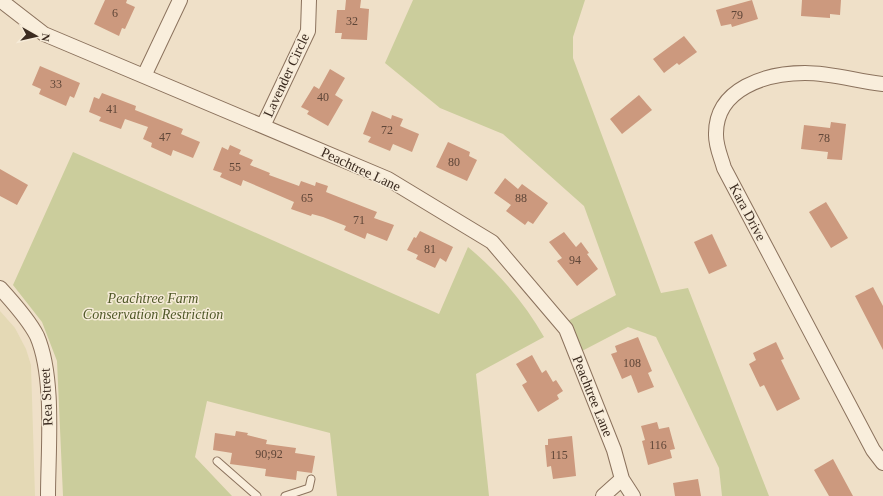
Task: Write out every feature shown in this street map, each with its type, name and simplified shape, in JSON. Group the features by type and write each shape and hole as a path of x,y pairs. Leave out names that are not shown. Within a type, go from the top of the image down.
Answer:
{"street":[{"name":"Peachtree Lane","path":"0,0 44,34 388,179 492,242 566,329 614,450 622,479 633,496"},
{"path":"144,76 180,0"},
{"name":"Lavender Circle","path":"263,126 308,31 309,0"},
{"name":"Kara Drive","path":"883,84 807,73 790,74 758,80 735,94 726,103 718,122 716,135 724,168 873,450 883,462"},
{"name":"Rea Street","path":"0,288 36,335 46,364 48,405 48,496"},
{"path":"603,496 622,479"}],"lane":[{"path":"217,461 257,496"},
{"path":"285,496 310,488 312,479"}],"shaded area":[{"path":"0,311 15,328 26,349 31,365 35,496 0,496"}],"green space":[{"path":"413,0 585,0 573,37 573,58 661,293 688,288 769,496 722,496 719,468 656,337 628,327 582,351 566,322 616,295 584,206 503,134 440,108 385,63"},
{"name":"Peachtree Farm Conservation Restriction","path":"73,152 439,314 468,247 490,267 510,289 528,312 544,337 476,374 489,496 337,496 330,433 207,401 195,457 232,496 63,496 57,361 42,322 13,285"}],"building":[{"path":"105,0 127,0 126,3 135,7 125,29 122,28 119,36 94,24"},
{"path":"346,0 361,0 360,8 369,9 367,40 341,39 342,33 335,33 337,10 345,10"},
{"path":"752,0 758,19 732,27 731,24 721,26 716,10"},
{"path":"802,0 841,0 840,15 830,14 830,18 801,16"},
{"path":"684,36 697,52 679,65 677,63 664,73 653,59"},
{"path":"40,66 80,83 74,98 70,96 66,106 39,94 41,89 32,85"},
{"path":"330,69 345,78 335,95 343,100 328,126 307,114 309,111 301,107 314,86 319,89"},
{"path":"102,93 136,106 135,110 183,129 181,134 200,142 193,158 173,150 171,156 151,147 152,143 143,139 148,127 125,119 121,129 99,121 101,117 89,112 94,97 99,99"},
{"path":"639,95 652,110 622,134 610,119"},
{"path":"372,111 391,119 392,115 403,119 400,126 419,134 412,152 393,144 390,151 368,142 371,137 363,134"},
{"path":"831,122 846,124 842,160 827,159 828,152 801,149 804,125 830,128"},
{"path":"448,142 470,152 469,156 477,160 467,181 436,167"},
{"path":"230,145 241,150 239,154 253,160 250,165 270,173 269,175 299,186 301,181 315,186 316,182 328,186 326,192 377,212 374,218 394,225 387,241 367,233 365,239 344,230 346,226 323,217 312,214 311,216 291,209 294,202 243,180 241,186 220,177 222,173 213,170 222,147 228,150"},
{"path":"0,169 28,185 17,205 0,196"},
{"path":"505,178 518,189 522,184 548,203 533,224 528,221 525,225 506,211 511,205 494,193"},
{"path":"826,202 848,238 831,248 809,212"},
{"path":"420,231 453,247 446,262 440,258 435,268 416,259 418,255 407,250 414,237 416,238"},
{"path":"564,232 576,247 581,242 589,253 587,254 598,269 577,286 557,261 562,258 549,242"},
{"path":"712,234 727,266 709,274 694,242"},
{"path":"873,287 883,306 883,350 855,296"},
{"path":"638,337 652,371 648,373 654,387 638,393 631,375 622,379 611,354 617,352 615,346"},
{"path":"776,342 784,359 781,360 800,399 777,411 764,385 760,387 749,364 756,360 753,353"},
{"path":"532,355 542,373 546,370 553,382 556,380 563,391 557,395 559,399 538,412 522,385 527,382 516,364"},
{"path":"657,422 659,429 669,427 675,449 670,450 672,458 648,465 642,441 645,440 641,426"},
{"path":"236,431 248,433 247,435 267,440 266,444 296,448 295,453 315,456 312,473 297,471 296,480 265,476 266,469 230,464 232,453 213,450 215,433 235,436"},
{"path":"572,436 576,476 553,479 551,466 547,467 545,445 548,445 548,439"},
{"path":"833,459 853,496 829,496 814,470"},
{"path":"698,479 701,496 675,496 673,483"}]}
